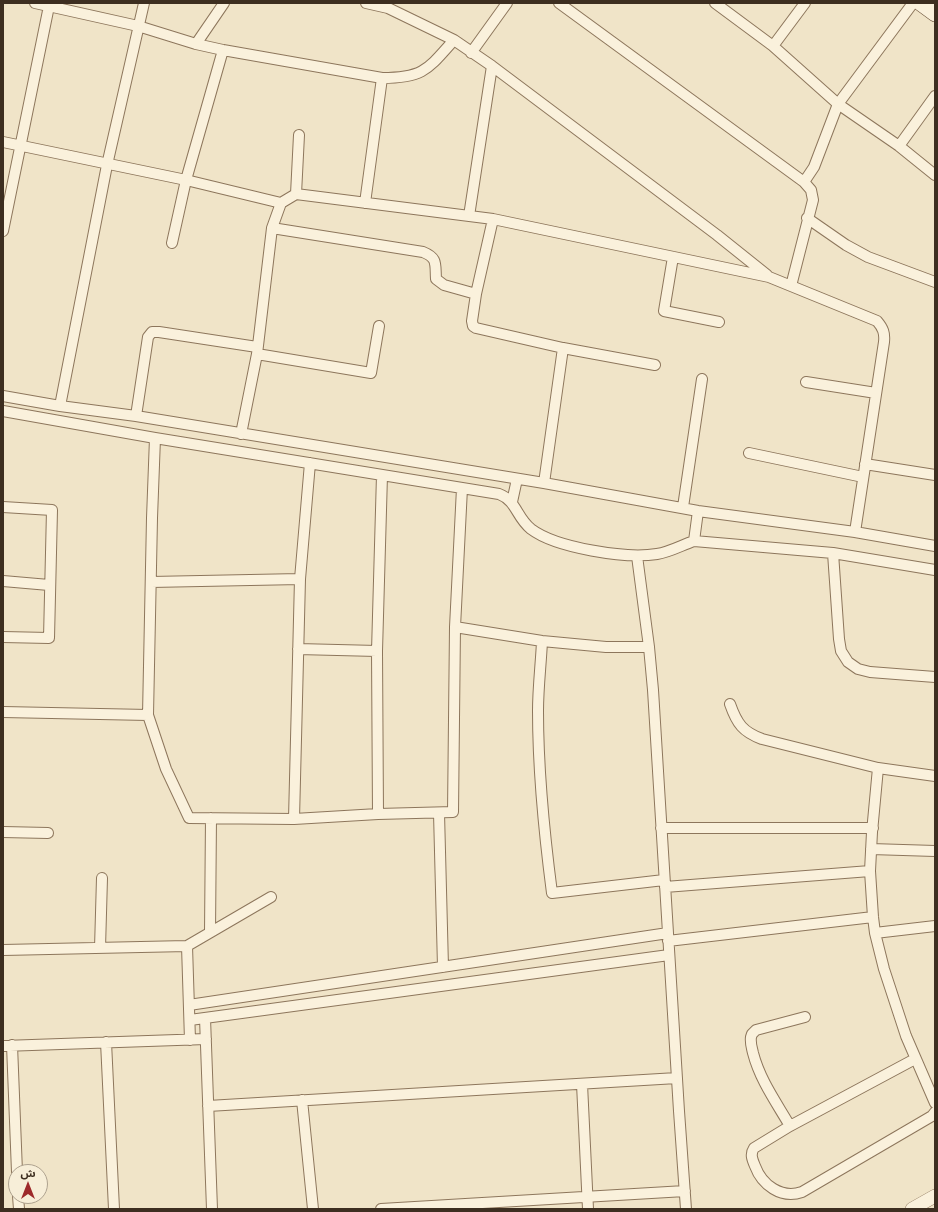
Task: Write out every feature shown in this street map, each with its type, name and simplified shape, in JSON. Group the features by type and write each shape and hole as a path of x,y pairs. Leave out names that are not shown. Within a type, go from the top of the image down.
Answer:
{"main road":[{"path":"920,3 935,14"}],"street":[{"path":"35,3 138,26 196,44 223,50 382,78 400,78 414,75 426,69 454,40"},
{"path":"60,406 107,165 144,3"},
{"path":"196,44 224,3"},
{"path":"366,3 388,8 454,40 492,66 717,235 769,277"},
{"path":"471,53 508,3"},
{"path":"559,3 804,182 811,190 813,200 807,218 791,286"},
{"path":"715,3 773,46 838,104 899,146 935,175"},
{"path":"773,46 805,3"},
{"path":"804,182 814,167 838,104 913,3"},
{"path":"3,231 49,6"},
{"path":"172,243 186,180 223,50"},
{"path":"468,216 492,66"},
{"path":"366,203 382,78"},
{"path":"899,146 935,96"},
{"path":"296,194 299,135"},
{"path":"3,142 107,165 186,180 281,203"},
{"path":"241,434 257,351 272,228 281,203 296,194 493,219 769,277 877,321 882,327 885,335 855,532"},
{"path":"807,218 846,245 868,257 935,282"},
{"path":"493,219 476,294 472,321 473,326 476,328 563,348 655,365"},
{"path":"272,228 423,252 431,255 434,260 436,279 444,285 476,294"},
{"path":"673,257 664,311 719,322"},
{"path":"136,416 148,337 152,332 159,332 371,373 379,326"},
{"path":"544,483 563,348"},
{"path":"684,507 702,379"},
{"path":"806,382 876,393"},
{"path":"3,396 60,406 136,416 544,483 684,507 698,511 855,532 935,546"},
{"path":"3,411 155,438 498,494 506,497 512,502 519,516 530,528 543,536 558,542 607,553 637,556 657,554 694,541 832,553 935,570"},
{"path":"155,438 148,715 166,769 189,818 294,819 378,814 453,812 455,627 462,488"},
{"path":"749,453 863,476"},
{"path":"294,819 300,579 310,463"},
{"path":"865,464 935,475"},
{"path":"378,814 377,651 382,475"},
{"path":"512,502 517,479"},
{"path":"3,506 52,510 49,585 49,638 3,637"},
{"path":"694,541 698,511"},
{"path":"832,553 839,639 841,651 848,662 858,669 870,672 935,677"},
{"path":"637,556 649,647 686,1209"},
{"path":"151,582 300,579"},
{"path":"3,581 49,585"},
{"path":"455,627 542,641 606,648 649,647"},
{"path":"542,641 538,708 538,747 543,827 552,893 665,883 870,871"},
{"path":"298,649 377,651"},
{"path":"730,704 735,718 743,729 751,735 777,743 878,768 935,776"},
{"path":"3,712 148,715"},
{"path":"878,768 872,828 870,871 872,917 884,969 915,1059 935,1103"},
{"path":"438,813 443,967"},
{"path":"210,932 211,818"},
{"path":"661,828 872,828"},
{"path":"3,832 48,833"},
{"path":"871,849 935,851"},
{"path":"100,948 102,878"},
{"path":"3,950 187,946 271,898"},
{"path":"189,1005 443,967 668,937 872,917"},
{"path":"875,933 935,926"},
{"path":"187,946 190,1040"},
{"path":"190,1020 669,955"},
{"path":"790,1126 766,1087 755,1058 751,1037 756,1030 805,1017"},
{"path":"205,1018 212,1209"},
{"path":"16,1164 8,1046 206,1039"},
{"path":"106,1042 114,1209"},
{"path":"915,1059 790,1126 754,1148 752,1150 752,1156 758,1174 763,1182 781,1192 797,1194 807,1190 932,1116 935,1112"},
{"path":"208,1106 677,1078"},
{"path":"582,1084 588,1209"},
{"path":"302,1100 313,1209"},
{"path":"380,1209 496,1206 588,1196 685,1191"},
{"path":"912,1209 931,1202"}]}
